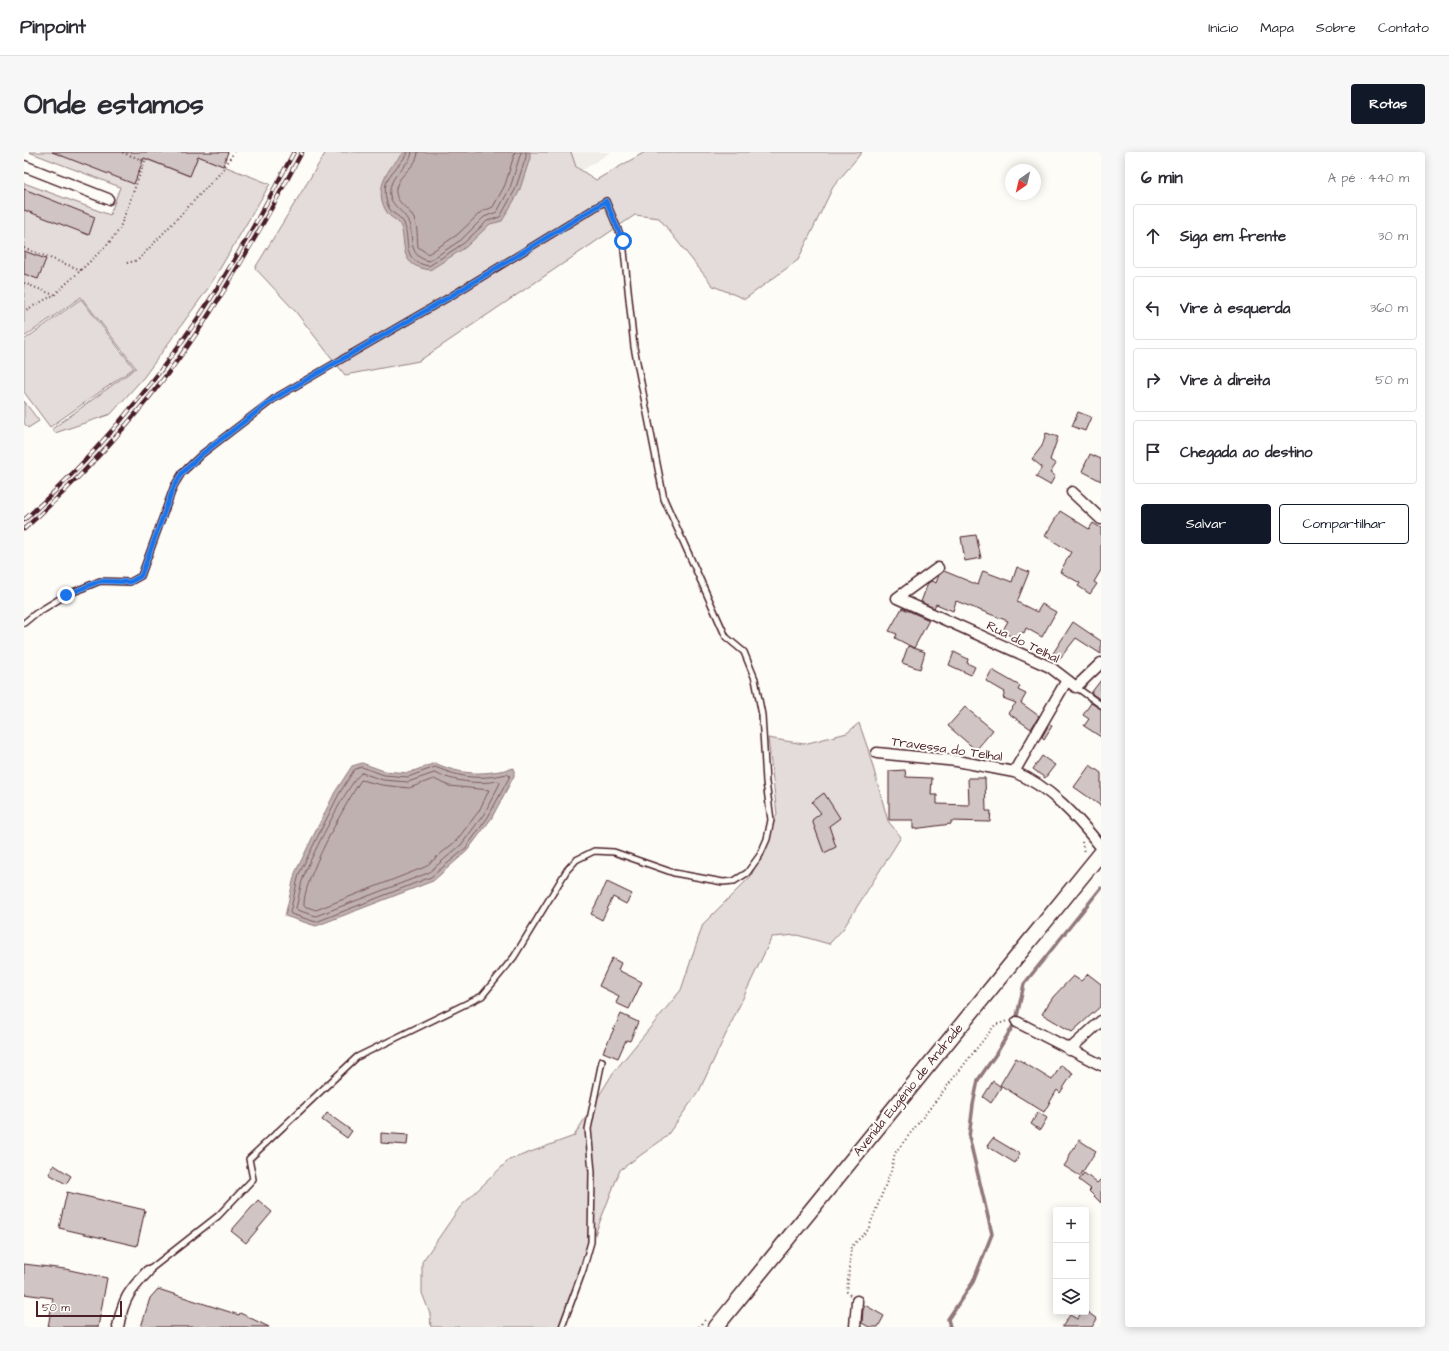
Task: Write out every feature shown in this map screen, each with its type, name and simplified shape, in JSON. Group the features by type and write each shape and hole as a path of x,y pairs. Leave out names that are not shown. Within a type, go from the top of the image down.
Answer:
{"main road":[{"name":"Avenida Eugénio de Andrade","path":"716,1327 1101,853"}],"street":[{"path":"24,166 108,198"},
{"path":"1072,492 1101,519"},
{"name":"Rua do Telhal","path":"938,568 897,598 1050,667 1067,680 1014,772"},
{"path":"1067,680 1076,687 1101,663"},
{"name":"Travessa do Telhal","path":"876,753 957,761 1014,772"},
{"path":"1014,772 1027,777 1067,807 1101,848"},
{"path":"1069,1050 1101,1021"},
{"path":"1017,1022 1069,1050 1101,1065"},
{"path":"118,1327 120,1312 130,1290 148,1271"},
{"path":"855,1327 857,1301"}],"lane":[{"path":"24,623 34,614 66,595 100,581 130,582 141,576 174,486 182,473 202,454 275,398 451,296 606,201 623,241 634,347 664,499 726,637 744,652 755,679 762,715 766,782 771,820 767,839 760,855 747,873 734,880 723,882 674,873 614,852 594,851 576,860 567,870 514,957 482,996 357,1058 249,1159 253,1179 218,1216 148,1271"},
{"path":"1076,687 1101,705"},
{"path":"562,1327 583,1270 591,1242 592,1172 588,1129 602,1061"}],"path":[{"path":"24,311 54,295 108,244 119,230 145,161 121,152"},
{"path":"127,262 138,260 222,172 234,152"},
{"path":"24,248 81,270"},
{"path":"24,282 54,295"},
{"path":"857,1301 847,1292 851,1247 868,1230 891,1171 895,1153 995,1025 1008,1020 1017,1022"}],"shaded area":[{"path":"29,152 128,152 189,176 198,156 270,184 209,287 144,377 111,414 55,433 52,429 136,368 81,297 24,337 24,183 110,215 120,187"},
{"path":"326,152 571,152 576,167 596,180 645,152 862,152 833,187 798,260 745,299 713,286 659,218 635,215 419,361 345,375 295,311 255,268"},
{"path":"571,152 611,152 578,173"},
{"path":"81,299 134,368 50,427 24,392 24,340"},
{"path":"24,401 39,421 28,428 24,423"},
{"path":"859,723 868,749 888,821 901,837 843,929 829,944 797,935 772,937 699,1091 666,1137 620,1170 559,1327 431,1327 430,1314 422,1293 422,1262 460,1207 509,1160 574,1136 613,1073 681,990 703,924 751,876 777,814 768,738 804,744 847,733"}],"water":[{"path":"405,152 530,152 530,158 519,192 502,221 490,224 466,247 430,270 420,268 408,260 404,249 401,227 398,222 388,214 381,197 384,180 387,173 398,158"},
{"path":"362,763 384,771 408,773 435,763 455,770 474,773 493,772 514,768 514,776 491,819 467,851 433,881 316,926 285,916 295,873 335,792 352,766"}],"building":[{"path":"52,152 228,152 223,166 198,156 190,176 144,158 134,184"},
{"path":"24,189 95,217 89,235 24,210"},
{"path":"24,251 46,259 38,279 24,274"},
{"path":"1078,412 1091,417 1085,431 1072,426"},
{"path":"1046,433 1058,437 1050,460 1056,464 1050,473 1055,476 1050,485 1036,477 1042,467 1032,459 1042,446"},
{"path":"1090,454 1101,459 1101,481 1082,471"},
{"path":"1060,511 1089,529 1093,523 1101,528 1101,570 1094,582 1097,584 1090,594 1078,586 1080,583 1060,572 1071,552 1045,536"},
{"path":"976,535 981,558 965,561 961,537"},
{"path":"1017,567 1029,572 1017,602 1037,612 1042,604 1056,612 1042,637 1026,628 1024,633 1022,632 1018,639 1002,632 1008,621 956,601 953,611 936,604 934,608 921,602 928,583 931,581 936,583 939,575 944,571 978,585 983,571 1012,582"},
{"path":"902,608 929,620 914,648 895,638 897,634 889,631"},
{"path":"1073,622 1101,641 1101,654 1076,638 1057,662 1050,658"},
{"path":"908,646 925,652 920,669 902,663"},
{"path":"954,652 968,659 967,663 975,667 971,675 949,665"},
{"path":"992,670 1020,686 1018,690 1026,694 1021,703 1039,716 1031,729 1008,713 1016,703 1003,698 1005,692 986,681"},
{"path":"1101,680 1101,700 1091,693"},
{"path":"1091,703 1101,709 1101,737 1084,726 1089,719 1083,715"},
{"path":"965,707 993,730 976,750 948,726"},
{"path":"1049,724 1052,726 1044,739 1042,737"},
{"path":"1042,756 1055,765 1045,778 1033,769"},
{"path":"1090,765 1101,773 1101,806 1074,787"},
{"path":"905,770 906,777 932,778 931,795 937,795 937,804 969,805 968,778 985,778 986,811 991,811 990,822 951,821 951,824 913,829 913,820 889,820 889,771"},
{"path":"824,793 840,818 829,826 836,847 824,853 812,820 821,813 812,802"},
{"path":"607,882 632,894 626,904 613,897 602,920 591,914"},
{"path":"612,958 621,963 618,970 642,982 629,1009 616,1003 619,996 599,986"},
{"path":"1088,974 1101,984 1101,1006 1072,1032 1042,1014 1053,997 1073,976 1081,981"},
{"path":"621,1014 638,1022 630,1041 626,1040 618,1058 603,1052"},
{"path":"1016,1058 1052,1080 1061,1065 1073,1073 1060,1093 1057,1090 1044,1112 1000,1085"},
{"path":"993,1081 1001,1087 991,1103 983,1097"},
{"path":"1038,1112 1047,1118 1040,1130 1031,1124"},
{"path":"327,1113 352,1131 347,1138 322,1120"},
{"path":"381,1133 408,1135 407,1145 381,1143"},
{"path":"993,1138 1020,1154 1015,1163 987,1146"},
{"path":"1079,1140 1096,1151 1080,1176 1064,1166"},
{"path":"54,1165 71,1176 66,1184 49,1174"},
{"path":"1084,1173 1097,1183 1101,1179 1101,1203 1089,1191 1091,1189 1079,1180"},
{"path":"67,1192 145,1210 137,1246 59,1228"},
{"path":"258,1200 272,1212 246,1243 231,1231"},
{"path":"24,1264 65,1269 107,1278 98,1327 48,1327 53,1298 24,1294"},
{"path":"158,1289 239,1315 240,1313 269,1327 141,1327 150,1298"},
{"path":"865,1305 884,1316 878,1327 869,1327 862,1323"},
{"path":"1089,1313 1097,1319 1092,1327 1062,1327 1070,1315 1077,1319 1080,1315 1089,1315"}],"waterway":[{"path":"1017,1016 1024,984 1101,888"},
{"path":"950,1327 948,1319 973,1282 992,1234 969,1137 978,1080 1013,1026"}],"railway":[{"path":"24,520 72,474 95,449 139,398 179,345 211,298 236,257 294,152"},
{"path":"24,529 98,457 143,405 185,350 243,259 302,152"}],"route":[{"path":"66,595 100,581 130,582 141,576 174,486 182,473 202,454 275,398 451,296 606,201 623,241"}]}
